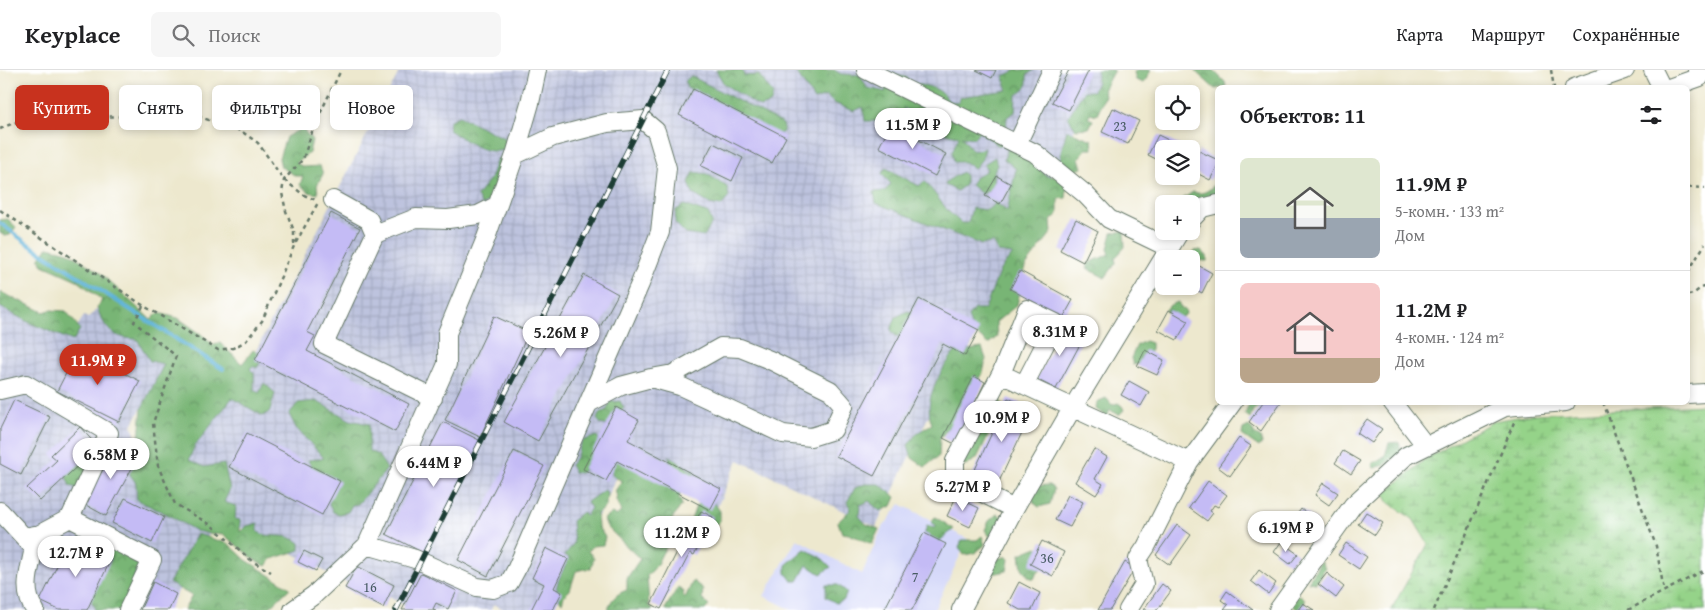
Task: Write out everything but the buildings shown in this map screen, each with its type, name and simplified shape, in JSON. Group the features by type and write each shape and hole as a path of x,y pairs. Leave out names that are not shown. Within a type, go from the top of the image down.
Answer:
{"street":[{"path":"295,610 311,588 367,545 433,398 448,364 447,333 486,238 515,155 537,70"},
{"path":"866,70 1035,153 1085,194 1110,219 1169,248"},
{"path":"1017,144 1052,70"},
{"path":"1584,85 1625,70"},
{"path":"1653,70 1660,85"},
{"path":"1678,85 1699,78"},
{"path":"367,545 415,559 477,587 493,589 509,583 589,403 660,232 667,168 656,131 643,120 607,123 553,137 515,155"},
{"path":"326,201 369,220 376,234"},
{"path":"433,398 324,344 376,234 416,218 448,219 478,214 498,204"},
{"path":"961,610 1014,509 1174,240"},
{"path":"1014,509 959,481 954,472 955,461 1000,374 1027,308 1056,323 1024,385"},
{"path":"589,403 621,386 651,378 673,374 721,347 740,348 770,360 830,390 844,406 833,430 811,437 783,434 680,386 651,378"},
{"path":"1000,374 1189,462"},
{"path":"0,390 26,384 109,433 70,518 40,534 24,538"},
{"path":"1690,394 1705,393"},
{"path":"1128,610 1144,584 1138,559 1189,462 1231,405"},
{"path":"1394,405 1426,446"},
{"path":"1278,610 1353,505 1406,456 1505,407 1521,405"},
{"path":"0,511 34,548 26,588 30,604 35,610"},
{"path":"70,518 152,560 128,610"}],"path":[{"path":"294,246 294,231 286,212 282,193 284,180 303,159 314,126 342,70"},
{"path":"1551,70 1554,85"},
{"path":"0,129 33,117 197,116 240,131 258,143 284,180 304,195 326,201 294,246 262,321 246,341 232,348 218,350 144,306 0,210"},
{"path":"1690,187 1705,188"},
{"path":"1690,269 1705,244"},
{"path":"1690,295 1705,287"},
{"path":"144,306 134,322 176,356 153,423 158,466 175,504 212,525 252,561 271,572"},
{"path":"1434,610 1521,405"},
{"path":"1603,405 1656,546 1664,591"},
{"path":"1628,610 1705,570"}],"shaded area":[{"path":"400,70 1103,70 966,357 958,354 876,527 738,460 715,512 623,464 553,610 504,610 494,604 491,610 402,610 404,605 389,596 383,608 345,588 348,583 318,568 316,571 298,562 300,557 190,503 168,475 249,364 369,130 413,130 413,85 392,85"},
{"path":"0,300 72,334 84,316 88,318 98,308 171,355 132,425 158,506 211,531 168,610 0,610"},
{"path":"900,504 968,539 934,610 792,610 764,596 797,539 862,574 881,530"}],"green space":[{"path":"716,70 742,70 744,76 759,75 773,94 771,103 760,107 724,84"},
{"path":"796,70 834,70 841,74 860,75 867,88 886,92 882,74 906,77 911,84 937,90 948,101 958,103 961,97 1007,90 1004,76 1017,70 1034,70 1027,75 1027,86 1016,96 1015,112 1007,117 1006,131 1008,138 999,146 979,131 974,138 961,136 973,151 985,148 982,159 974,169 965,162 954,162 952,152 959,136 936,129 903,107 909,126 883,121 865,121 863,107 854,111 834,103 826,96 814,100"},
{"path":"1097,70 1114,70 1103,90 1105,95 1097,115 1090,113 1088,118 1093,120 1089,128 1076,129 1068,117 1084,91 1093,91 1097,82"},
{"path":"1136,70 1151,70 1144,83 1136,80 1134,72"},
{"path":"1197,70 1213,70 1226,85 1215,85 1215,89 1196,72"},
{"path":"691,76 783,124 783,132 777,135 687,88 685,81"},
{"path":"459,116 506,139 507,149 492,151 477,147 449,130 450,120"},
{"path":"298,130 304,130 312,140 309,153 296,163 304,167 320,166 323,174 317,185 318,194 309,192 300,185 303,176 296,176 281,167 279,158 286,137"},
{"path":"1067,130 1092,140 1093,149 1086,149 1079,158 1082,168 1071,172 1062,166 1061,151"},
{"path":"1013,135 1027,157 1047,176 1061,177 1067,189 1066,198 1058,199 1058,214 1051,221 1052,232 1025,267 1017,305 996,322 997,337 988,344 973,331 968,317 974,309 985,309 1000,270 1013,254 998,252 992,242 982,245 876,203 874,192 885,191 891,184 882,174 886,168 919,186 925,181 948,211 961,223 968,223 972,208 987,210 996,203 1007,211 1016,169 1004,159"},
{"path":"502,157 512,159 503,190 482,206 477,196 490,179 497,159"},
{"path":"995,157 997,165 993,173 994,187 982,194 971,185 975,178 987,170 984,164"},
{"path":"694,172 707,174 727,187 729,197 721,206 710,204 693,194 689,182"},
{"path":"962,172 965,176 965,185 957,191 945,185 947,181"},
{"path":"1215,184 1215,198 1200,204 1200,195 1188,195 1193,192 1201,193 1207,191"},
{"path":"684,205 709,214 712,223 704,237 686,234 675,223 676,210"},
{"path":"8,219 16,227 10,235 5,236 0,233 0,220"},
{"path":"1124,231 1125,247 1115,258 1116,263 1105,278 1087,268 1089,263 1110,254 1108,249 1112,233"},
{"path":"48,247 68,252 99,272 151,320 158,313 178,318 213,345 220,343 242,364 253,350 264,356 257,368 252,366 250,369 254,373 254,390 259,393 264,383 275,393 270,411 263,416 232,398 194,447 189,460 204,467 224,464 230,489 224,502 236,506 235,519 240,520 240,532 247,526 258,523 258,532 294,539 300,543 300,550 272,559 266,566 256,561 224,535 196,531 167,514 137,500 136,483 122,463 126,444 139,438 142,408 164,364 150,361 137,339 116,335 107,327 97,308 102,300 77,280 43,265 39,259"},
{"path":"1200,250 1207,256 1207,261 1200,260"},
{"path":"0,292 44,312 50,310 66,311 80,329 73,341 30,323 0,307"},
{"path":"1178,302 1186,314 1180,318 1165,311 1170,305"},
{"path":"908,311 917,315 907,337 896,336 891,330 896,317"},
{"path":"1145,341 1151,343 1151,350 1141,363 1133,365 1131,358 1137,345"},
{"path":"982,348 986,359 983,373 961,412 940,438 939,456 925,467 912,458 908,445 917,433 932,424 929,405 934,386 955,352"},
{"path":"996,395 1003,406 977,458 966,466 961,464"},
{"path":"1106,398 1112,405 1118,403 1124,410 1119,415 1110,410 1107,417 1096,409 1097,402"},
{"path":"316,401 350,420 369,424 369,451 378,455 387,469 358,504 352,505 348,512 339,514 333,512 308,460 324,458 296,428 289,414 298,403"},
{"path":"620,401 624,408 616,415 609,426 601,424 597,419 600,413 607,410 610,402"},
{"path":"1249,405 1262,405 1253,410 1250,418 1245,414"},
{"path":"1705,405 1705,610 1391,610 1428,544 1413,519 1389,503 1384,494 1424,460 1494,421 1536,414"},
{"path":"1249,426 1254,434 1261,438 1262,443 1259,447 1242,435 1243,429"},
{"path":"597,436 601,443 588,467 580,473 574,472 570,465 576,458 582,441"},
{"path":"1399,442 1401,452 1385,465 1374,468 1372,464 1385,456 1389,443"},
{"path":"66,448 108,449 81,489 70,486 64,472"},
{"path":"669,456 695,473 684,486 679,497 682,505 673,517 671,525 663,532 667,546 654,569 647,575 649,606 653,610 608,610 614,597 627,590 627,578 640,559 607,527 604,519 612,513 616,516 621,512 616,500 615,491 622,481 613,476 610,466 615,458 672,474"},
{"path":"865,484 879,484 896,497 892,506 880,511 869,501 860,505 859,516 866,524 879,529 872,544 842,533 838,522 851,509 847,502 855,488"},
{"path":"1049,485 1054,489 1050,504 1039,507 1034,503 1030,490 1035,486"},
{"path":"604,490 607,492 606,506 597,514 598,527 605,537 603,545 593,546 588,551 594,558 591,568 576,571 570,590 564,596 562,603 557,586 569,558 565,555 574,543 572,521 582,512 586,516 591,508 587,502"},
{"path":"705,499 715,504 720,511 720,521 709,531 698,527 691,520 696,506"},
{"path":"997,514 1003,517 991,538 985,530 989,521"},
{"path":"935,517 954,529 937,543 924,536 927,525 934,528 937,526 931,522"},
{"path":"197,534 229,544 246,560 290,588 267,610 184,610 192,596 169,583"},
{"path":"982,536 985,545 975,553 964,555 959,547 962,540 977,540"},
{"path":"113,547 132,552 138,566 122,610 95,610 95,606 88,598 108,561 106,551"},
{"path":"1037,547 1043,551 1044,567 1037,572 1034,579 1029,577 1022,568 1020,554"},
{"path":"805,549 822,558 831,567 821,574 807,565 798,581 792,581 786,573 786,565"},
{"path":"1006,556 1009,559 1007,571 992,574 989,565 992,558"},
{"path":"1321,561 1325,568 1316,583 1308,582"},
{"path":"693,581 703,589 702,599 709,606 705,610 665,609 678,587 684,591 683,595 685,598"},
{"path":"826,585 838,585 847,592 844,600 836,603 826,597"},
{"path":"1300,595 1305,599 1304,606 1297,609 1290,604 1292,597"}],"waterway":[{"path":"0,223 28,244 223,369"}],"railway":[{"path":"396,610 668,70"}]}
